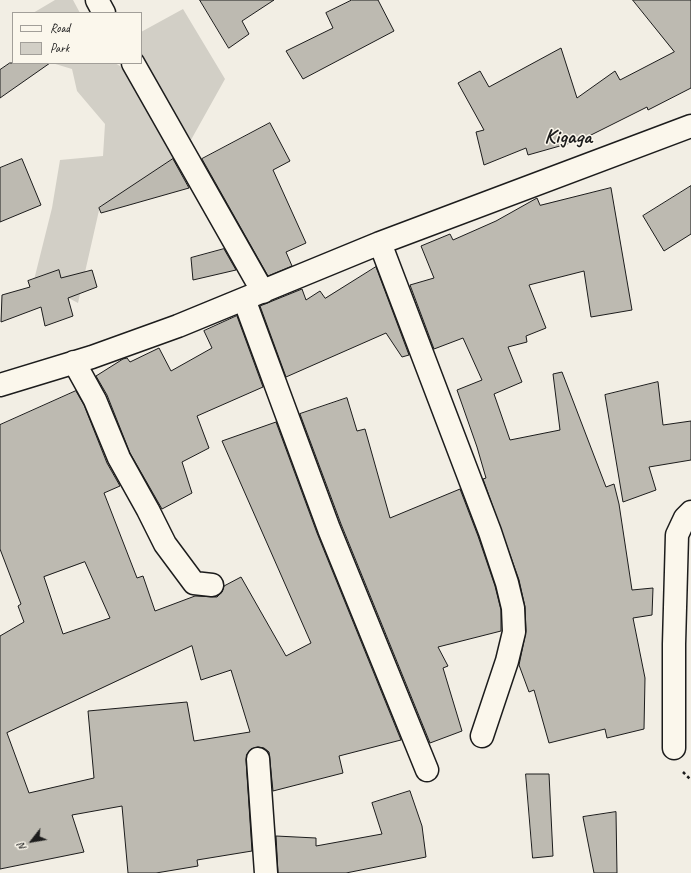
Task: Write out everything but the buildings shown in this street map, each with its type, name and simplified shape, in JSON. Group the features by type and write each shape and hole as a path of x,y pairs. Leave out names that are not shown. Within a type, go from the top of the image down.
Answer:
{"street":[{"path":"97,0 103,12"},
{"path":"134,64 254,296 329,529 427,770"},
{"path":"0,385 74,362 178,326 380,243 691,126"},
{"path":"380,243 490,532 507,583 513,608 514,632 507,661 482,736"},
{"path":"74,362 94,400 118,458 148,510 165,544 194,583 212,585"},
{"path":"674,748 674,644 677,535 685,518 691,512"},
{"path":"258,758 266,873"}],"green space":[{"path":"55,0 73,0 79,12 35,12"},
{"path":"183,9 225,79 163,190 100,206 78,303 34,280 52,208 60,160 103,156 105,124 77,91 72,69 55,64 117,64 144,81 141,64 142,31"}],"district":[{"name":"Kigaga","path":"568,137"}]}
